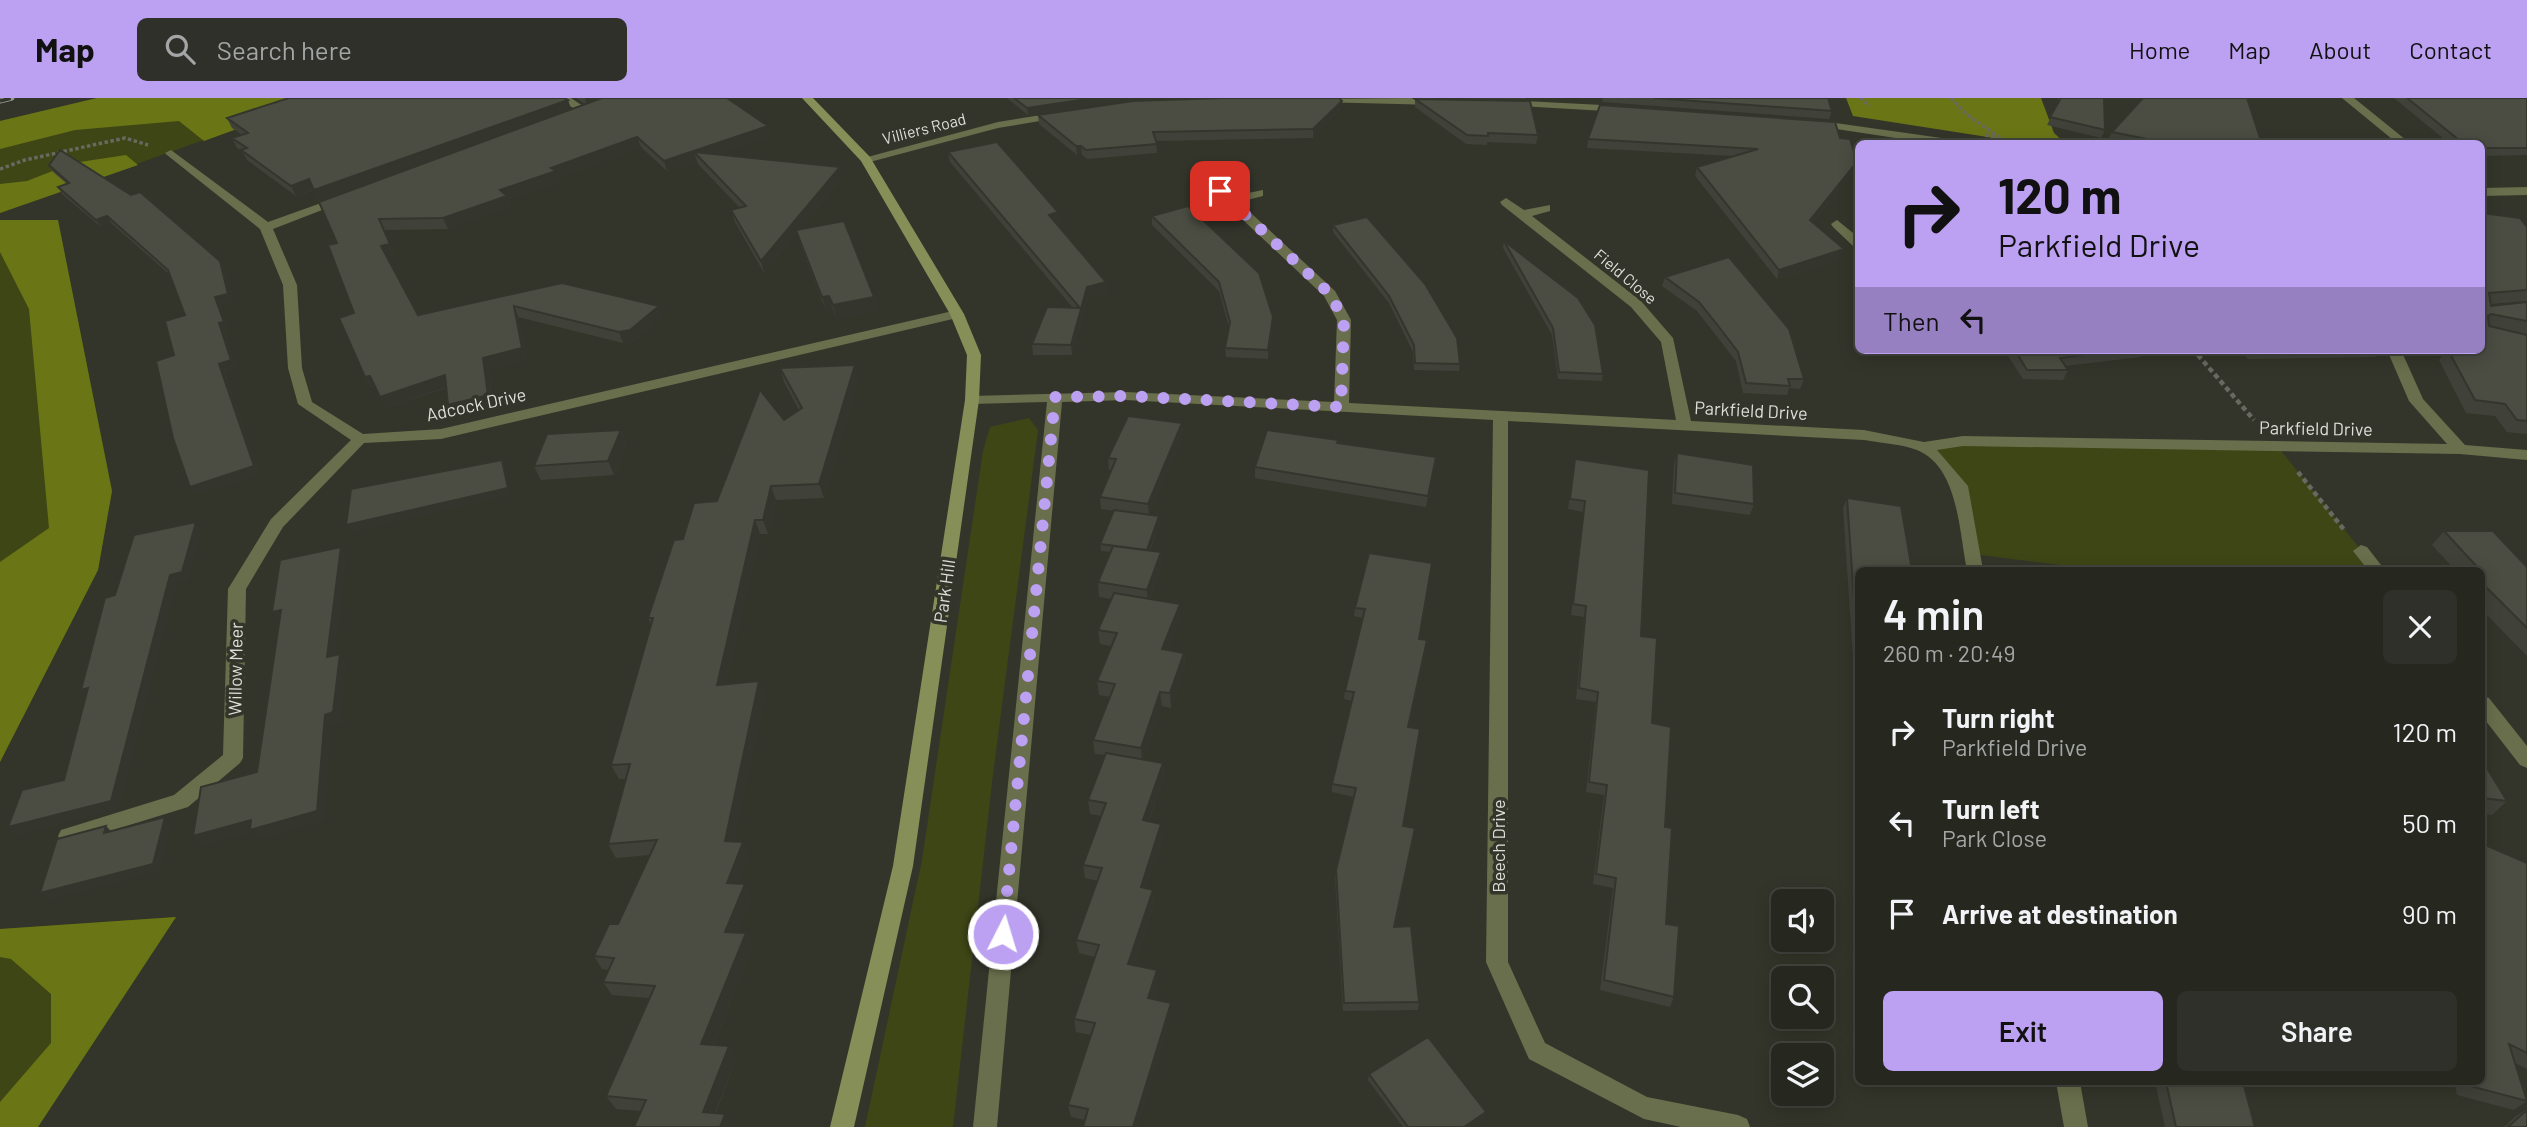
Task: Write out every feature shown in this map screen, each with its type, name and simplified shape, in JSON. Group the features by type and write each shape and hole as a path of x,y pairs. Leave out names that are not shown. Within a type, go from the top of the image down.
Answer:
{"street":[{"path":"563,98 586,113"},
{"name":"Park Hill","path":"807,98 866,159 957,314 974,355 972,400 904,866 842,1127"},
{"path":"2347,98 2401,140"},
{"path":"1311,99 1450,102"},
{"path":"1491,103 1561,101 1641,110"},
{"path":"573,117 599,108"},
{"name":"Villiers Road","path":"866,159 998,125 1079,113"},
{"path":"1797,122 1911,139"},
{"path":"171,153 266,226 290,285 295,368 305,404 360,439"},
{"path":"2485,192 2527,191"},
{"path":"1259,192 1225,196 1330,294 1339,307 1344,320 1341,407"},
{"path":"266,226 356,195"},
{"name":"Field Close","path":"1506,202 1636,304 1668,341 1684,425"},
{"path":"1522,215 1546,208"},
{"path":"1837,224 1855,240"},
{"name":"Adcock Drive","path":"360,439 441,434 957,314"},
{"path":"2397,354 2416,401 2460,449"},
{"name":"Parkfield Drive","path":"972,400 1126,396 1864,435 1924,447 1963,441 2460,449 2527,455"},
{"path":"985,1127 1055,397"},
{"name":"Beech Drive","path":"1501,416 1497,962 1537,1051 1644,1108 1738,1127"},
{"name":"Willow Meer","path":"68,836 181,801 233,758 237,589 277,523 360,439"},
{"path":"1924,447 1942,463 1959,486 1974,567"},
{"path":"2361,551 2374,567"},
{"path":"2485,707 2527,760"},
{"path":"2069,1085 2076,1127"}],"path":[{"path":"1951,98 1966,114 2000,138"},
{"path":"0,169 25,160 125,138 171,153"}],"green space":[{"path":"97,98 321,98 0,213 0,121"},
{"path":"97,98 321,98 204,141 179,121 75,130 0,149 0,121"},
{"path":"1846,98 2041,98 2054,133 2062,140 2007,140 1853,116"},
{"path":"126,155 138,165 0,213 0,184 27,181 73,163"},
{"path":"0,220 58,220 112,491 98,570 0,762"},
{"path":"0,220 58,220 112,491 98,570 0,762 0,562 49,528 29,309 0,252"},
{"path":"1029,418 1038,430 993,774 953,1127 865,1127 922,860 983,451 990,427"},
{"path":"1963,441 2278,447 2375,567 2078,567 1972,554 1959,486 1924,447"},
{"path":"176,917 38,1127 0,1127 0,929"},
{"path":"176,917 38,1127 0,1127 0,1102 51,1043 51,994 11,959 0,957 0,929"}],"building":[{"path":"289,98 568,100 314,190 309,179 291,186 241,150 247,148 232,138 248,133 227,118"},
{"path":"602,98 727,98 768,126 664,161 637,137 551,168 556,171 500,190 507,196 443,218 379,219 390,244 381,246 418,315 562,283 659,306 630,330 619,332 514,306 522,348 483,358 488,395 448,405 445,375 380,397 370,376 365,377 339,318 354,313 328,245 337,243 319,202"},
{"path":"1014,98 1094,98 1027,108"},
{"path":"1339,98 1342,101 1313,129 1153,132 1157,144 1086,150 1076,146 1038,115 1133,101"},
{"path":"1654,98 1828,98 1832,111"},
{"path":"2061,98 2104,98 2105,130 2050,117"},
{"path":"2143,98 2247,98 2261,140 2152,140 2112,132"},
{"path":"2407,98 2527,98 2527,148 2485,148 2485,140 2459,140"},
{"path":"1415,99 1530,101 1538,135 1467,135"},
{"path":"1600,105 1835,122 1840,138 1850,139 1855,164 1810,220 1844,249 1779,270 1697,167 1758,149 1588,139"},
{"path":"997,142 1058,212 1049,215 1106,282 1087,287 1071,345 1032,344 1047,307 1080,308 948,152"},
{"path":"60,150 131,195 140,192 220,261 228,294 215,297 224,322 219,323 231,360 219,364 254,466 190,487 173,438 156,361 174,355 165,321 185,315 168,270 107,216 96,220 58,187 69,183 49,165"},
{"path":"694,152 840,167 761,261 731,210 746,206"},
{"path":"1188,206 1259,273 1273,317 1268,350 1225,348 1230,322 1219,282 1152,216"},
{"path":"2485,213 2520,218 2527,227 2527,290 2489,293 2491,306 2527,302 2527,321 2491,314 2488,316 2489,326 2527,335 2527,421 2517,420 2505,404 2475,400 2450,354 2485,354"},
{"path":"1367,217 1425,284 1457,338 1460,364 1415,363 1414,345 1389,296 1333,225"},
{"path":"844,221 874,297 833,305 829,296 822,297 796,230"},
{"path":"1504,241 1578,298 1595,325 1603,374 1559,372 1553,328"},
{"path":"1729,257 1789,329 1804,379 1788,379 1790,386 1746,383 1738,352 1719,327 1699,302 1665,277"},
{"path":"2017,354 2092,354 2060,358 2068,370 2027,370"},
{"path":"855,365 819,484 771,486 763,520 755,520 717,685 759,681 725,841 743,842 727,883 745,884 725,932 746,933 701,1044 729,1046 703,1112 725,1114 720,1127 634,1127 646,1100 606,1096 655,986 603,982 614,958 594,956 609,924 618,924 657,840 608,844 630,764 611,765 653,618 648,618 674,540 683,539 694,503 717,501 760,390 784,420 802,408 780,368"},
{"path":"1128,416 1182,423 1148,504 1100,497 1116,459 1108,458"},
{"path":"621,430 608,461 534,466 547,434"},
{"path":"1267,430 1436,457 1428,496 1255,467"},
{"path":"1677,453 1753,465 1754,504 1675,493"},
{"path":"1575,459 1649,470 1641,636 1657,638 1652,723 1671,727 1665,827 1672,828 1666,924 1679,926 1674,997 1604,980 1616,878 1596,874 1607,785 1589,782 1598,692 1579,688 1586,606 1573,604 1585,501 1570,499"},
{"path":"502,460 508,488 346,525 351,489"},
{"path":"1847,498 1901,506 1911,567 1855,567 1855,614"},
{"path":"1114,510 1159,516 1147,550 1100,544"},
{"path":"196,522 182,572 170,575 111,801 8,827 22,790 64,780 88,688 81,690 105,598 115,595 134,535"},
{"path":"2444,531 2493,531 2527,567 2527,628 2485,586 2485,567 2477,567"},
{"path":"1113,546 1161,552 1147,590 1098,582"},
{"path":"341,547 327,657 340,654 333,712 325,715 317,811 250,830 251,820 193,836 201,787 257,772 281,610 272,612 280,560"},
{"path":"1369,553 1432,563 1419,639 1427,640 1408,727 1420,729 1403,826 1415,828 1394,927 1411,926 1419,1002 1344,1003 1336,870 1356,788 1332,784 1354,692 1345,691 1365,609 1355,608"},
{"path":"1114,593 1180,604 1162,649 1184,653 1170,693 1160,692 1141,748 1093,740 1115,684 1097,681 1117,633 1098,630"},
{"path":"1106,753 1163,763 1143,820 1161,824 1141,887 1153,890 1128,964 1157,970 1148,998 1171,1003 1133,1127 1083,1127 1088,1109 1068,1105 1095,1023 1074,1019 1099,945 1076,940 1102,868 1083,865 1106,803 1088,800"},
{"path":"2485,765 2507,801 2485,798"},
{"path":"165,817 153,864 40,893 57,839 106,826 104,833"},
{"path":"2485,845 2527,863 2527,1053 2509,1044 2527,1101 2470,1086 2485,1085"},
{"path":"1428,1037 1486,1112 1464,1127 1408,1127 1369,1074"},
{"path":"2167,1085 2244,1085 2255,1127 2176,1127"},
{"path":"2527,1110 2527,1127 2508,1127"}],"railway":[{"path":"0,101 12,98"}],"route":[{"path":"1003,934 1055,397 1126,396 1341,407 1344,320 1339,307 1330,294 1220,191"}]}
